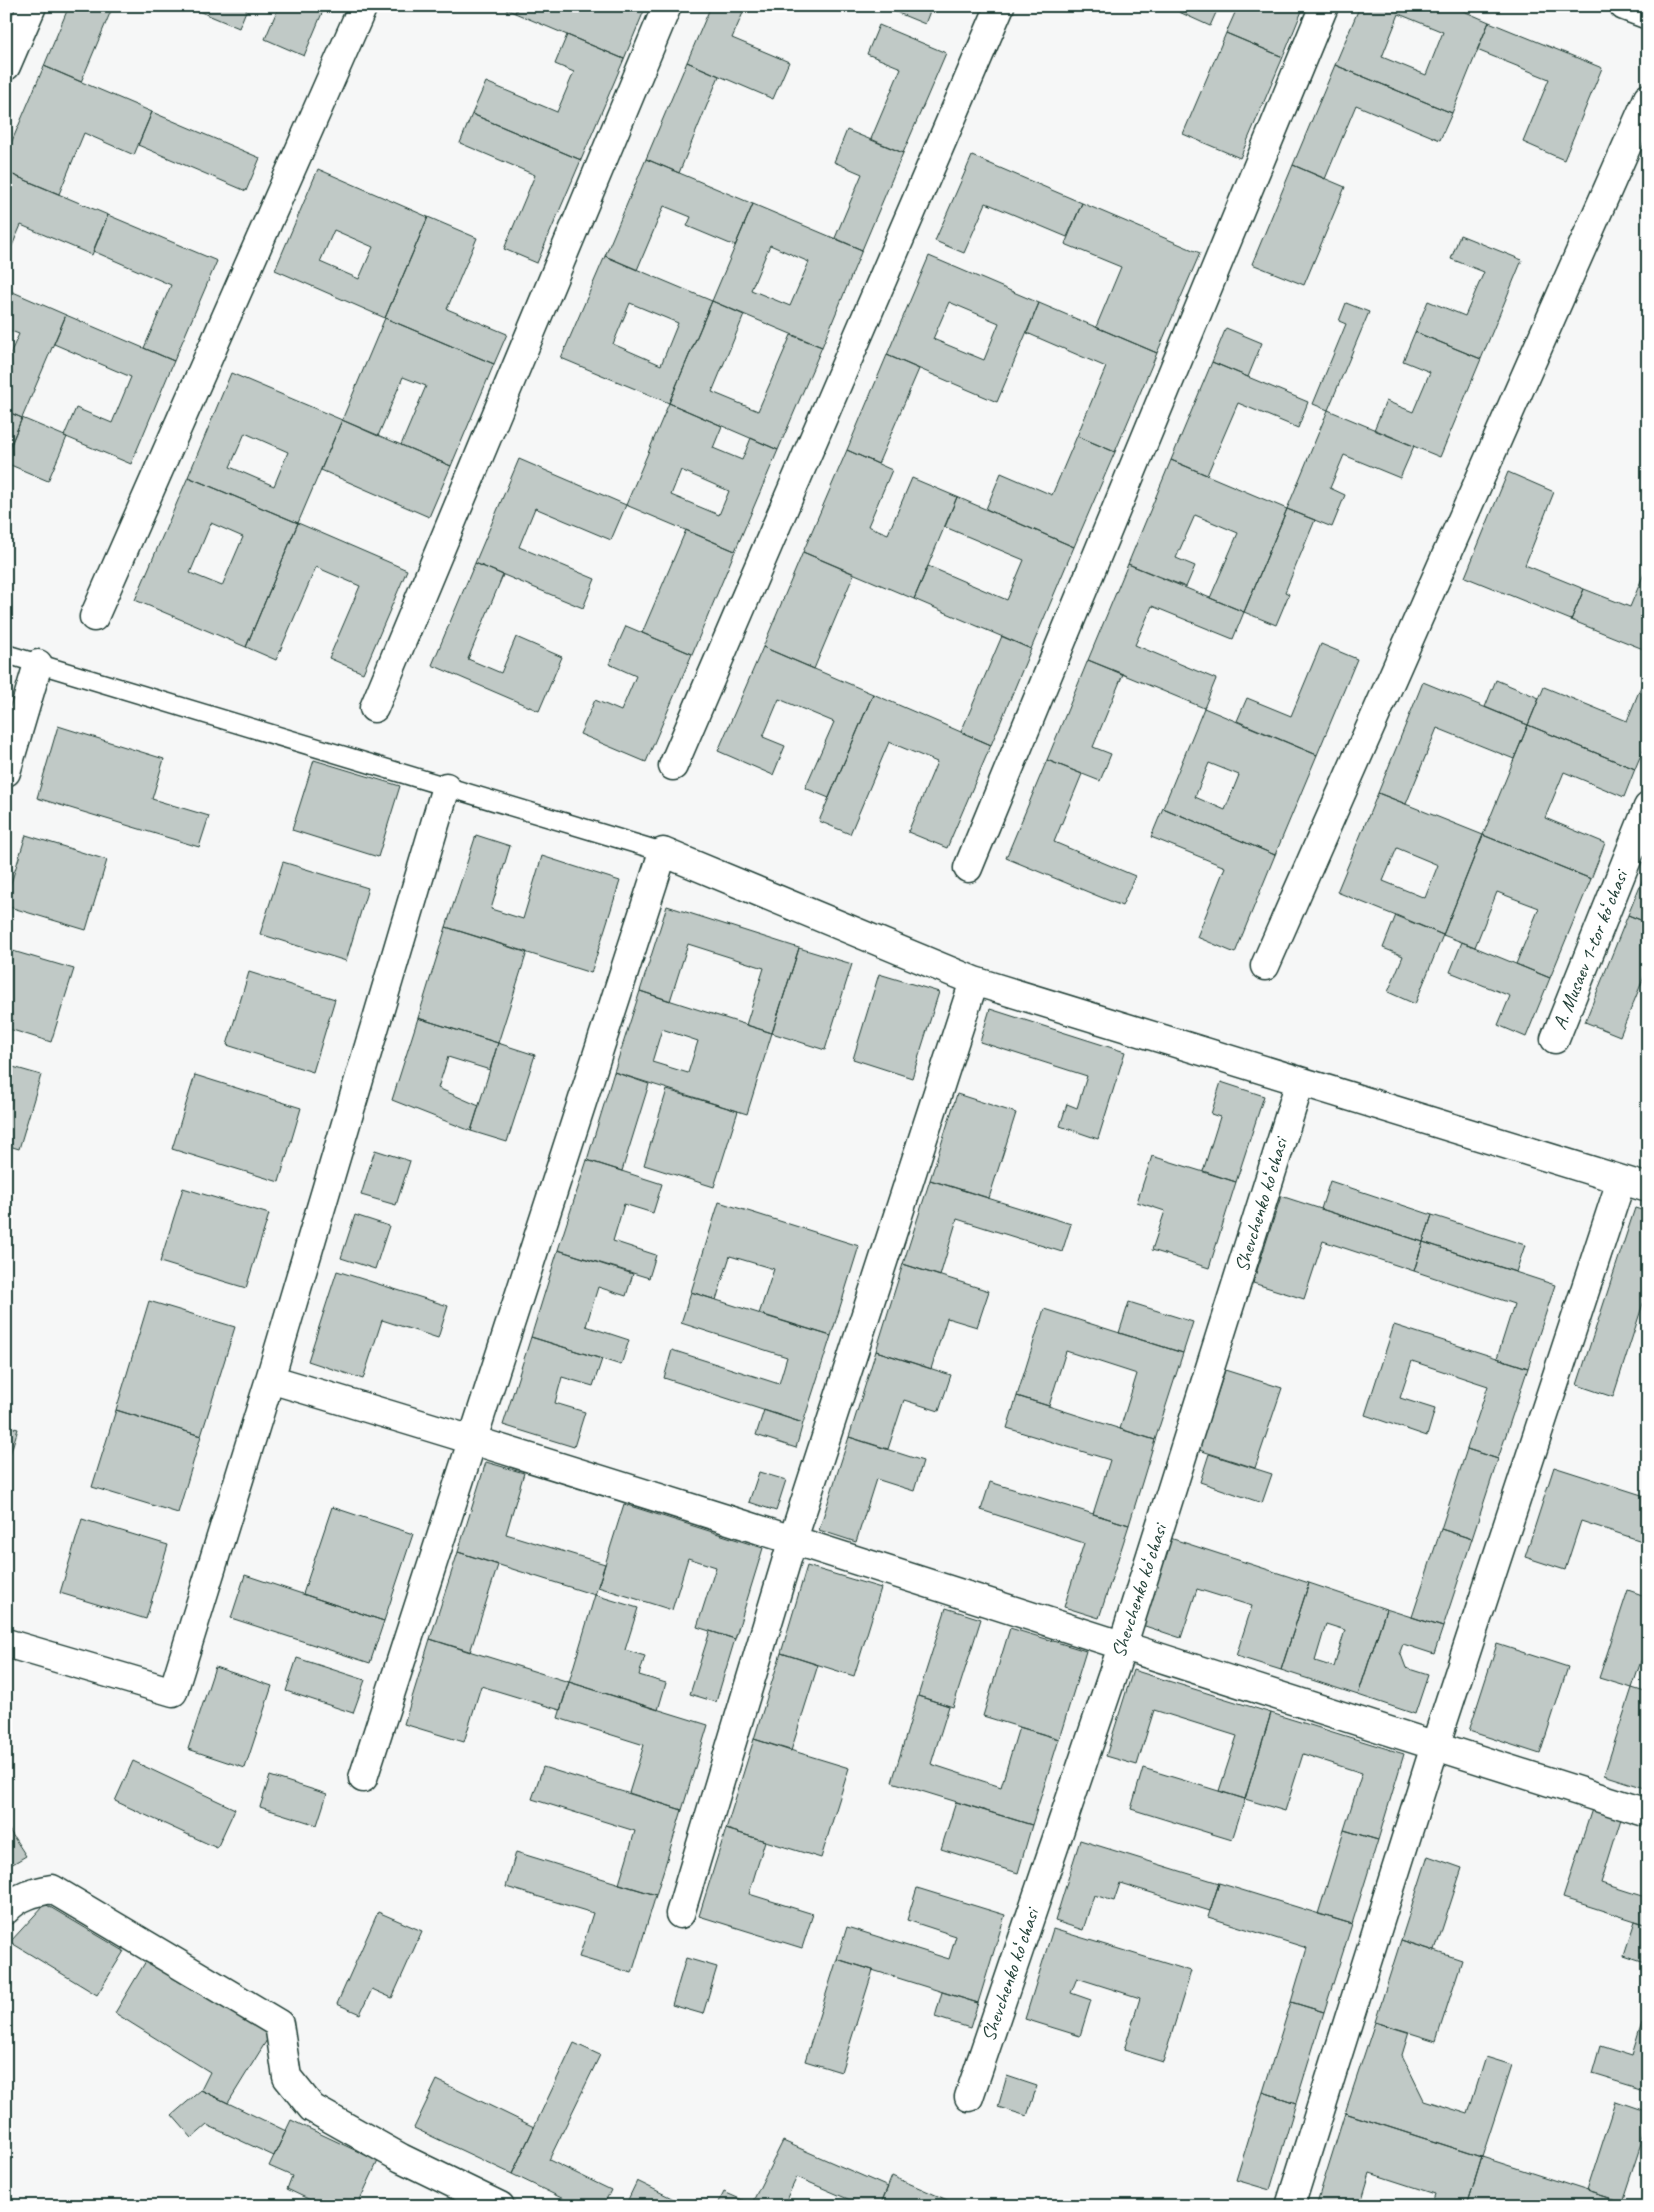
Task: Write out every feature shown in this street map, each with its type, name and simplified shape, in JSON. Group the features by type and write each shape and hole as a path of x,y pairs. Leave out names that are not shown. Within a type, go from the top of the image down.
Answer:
{"street":[{"path":"6,66 32,6"},
{"path":"94,617 363,6"},
{"path":"374,708 667,6"},
{"path":"673,766 1000,6"},
{"path":"968,868 1324,6"},
{"path":"1624,6 1648,16"},
{"path":"1264,966 1648,98"},
{"path":"6,772 38,664"},
{"path":"6,1643 173,1692 270,1379 446,787"},
{"name":"A. Musaev 1-tor koʻchasi","path":"1555,1038 1648,806"},
{"path":"363,1778 663,852 974,981 1648,1188"},
{"path":"680,1914 794,1539 974,981"},
{"name":"Shevchenko koʻchasi","path":"969,2098 1123,1644 1300,1082"},
{"path":"1290,2206 1435,1746 1621,1181"},
{"path":"270,1379 473,1439 794,1539 1648,1813"},
{"path":"6,1910 12,1904 32,1892 52,1889 279,2024 287,2077 312,2108 402,2158 500,2206"}],"lane":[{"path":"6,654 663,852"}],"building":[{"path":"69,6 113,6 81,82 44,66"},
{"path":"197,6 248,6 239,28 196,10"},
{"path":"279,6 325,6 304,56 265,39"},
{"path":"499,6 518,6 515,13"},
{"path":"518,6 646,6 624,59 515,13"},
{"path":"711,6 746,6 732,38 789,62 773,99 687,62"},
{"path":"881,6 932,6 925,24"},
{"path":"1166,6 1219,6 1210,26"},
{"path":"1238,6 1304,6 1283,57 1226,33"},
{"path":"1360,6 1452,6 1489,22 1452,113 1335,65","holes":["1399,14 1443,32 1426,75 1382,57"]},
{"path":"1489,22 1602,68 1564,160 1523,142 1549,79 1477,50"},
{"path":"879,25 946,53 903,153 871,139 901,68 867,54"},
{"path":"1226,33 1283,57 1240,158 1183,134"},
{"path":"567,35 624,59 581,160 472,114 486,82 557,112 574,72 555,64"},
{"path":"687,62 719,76 679,173 646,159"},
{"path":"1335,65 1452,113 1440,140 1356,105 1325,179 1293,165"},
{"path":"44,66 152,112 134,155 84,133 59,194 6,172 6,155"},
{"path":"152,112 260,158 246,191 138,145"},
{"path":"472,114 581,160 537,263 504,249 535,175 460,143"},
{"path":"847,130 903,153 862,250 835,238 862,174 834,162"},
{"path":"972,156 1082,203 1067,237 986,203 964,253 935,241"},
{"path":"646,159 753,204 735,246 687,226 691,217 664,206 637,270 605,256"},
{"path":"1293,165 1345,187 1304,285 1252,264"},
{"path":"318,169 428,217 385,318 275,270","holes":["334,230 373,247 359,279 320,262"]},
{"path":"6,172 108,215 92,255 21,225 6,260"},
{"path":"1082,203 1200,253 1157,353 1096,327 1121,267 1065,244"},
{"path":"753,204 862,250 822,347 712,301","holes":["770,245 809,262 790,306 751,290"]},
{"path":"108,215 217,261 174,361 144,348 171,285 93,251"},
{"path":"428,217 477,238 447,309 507,334 494,364 385,318"},
{"path":"1460,235 1522,260 1481,359 1415,332 1428,301 1465,316 1484,272 1451,259"},
{"path":"605,256 712,301 669,403 561,358","holes":["630,303 678,323 661,365 613,344"]},
{"path":"929,256 1039,303 997,402 887,355","holes":["949,302 999,323 984,360 933,339"]},
{"path":"6,289 66,315 22,418 6,411 6,363 19,334 6,329"},
{"path":"712,301 744,315 712,392 758,411 791,335 822,347 778,450 669,403"},
{"path":"1039,303 1157,353 1115,452 1077,436 1106,367 1027,333"},
{"path":"1346,303 1369,312 1328,410 1313,404 1346,324 1339,321"},
{"path":"66,315 174,361 131,464 64,436 76,408 112,423 131,377 54,344"},
{"path":"385,318 494,364 451,466 401,445 426,386 403,377 378,436 342,420"},
{"path":"1226,328 1262,343 1248,377 1212,362"},
{"path":"1415,332 1481,359 1440,457 1374,430 1386,401 1413,412 1430,372 1403,361"},
{"path":"887,355 919,369 878,464 847,450"},
{"path":"1212,362 1308,402 1298,428 1238,403 1207,475 1171,460"},
{"path":"231,373 342,420 298,523 188,477","holes":["245,433 288,452 274,486 230,467"]},
{"path":"669,403 722,426 713,448 742,460 751,438 778,450 735,551 626,505","holes":["681,470 729,491 719,515 671,495"]},
{"path":"1328,410 1414,446 1400,478 1344,455 1330,488 1345,495 1332,527 1287,509"},
{"path":"6,411 22,418 8,452 6,451"},
{"path":"22,418 67,437 48,481 6,463 6,456"},
{"path":"342,420 451,466 429,517 321,470"},
{"path":"1077,436 1115,452 1074,547 986,509 1001,473 1052,495"},
{"path":"847,450 892,470 868,526 888,534 912,478 957,497 914,599 803,552"},
{"path":"519,459 626,505 611,540 535,508 519,547 595,579 583,608 475,563"},
{"path":"1171,460 1287,509 1244,612 1210,598 1238,533 1195,515 1176,558 1195,566 1186,587 1128,564"},
{"path":"1508,472 1554,492 1525,565 1584,589 1571,620 1465,577"},
{"path":"188,477 298,523 246,647 135,600","holes":["211,523 243,537 222,586 190,573"]},
{"path":"957,497 1074,547 1031,649 914,599 928,566 1007,600 1024,560 945,527"},
{"path":"1287,509 1315,520 1285,592 1289,594 1276,625 1244,612"},
{"path":"298,523 407,570 363,673 329,658 360,586 316,567 276,660 246,647"},
{"path":"686,530 735,551 692,654 642,633"},
{"path":"803,552 854,574 814,669 763,647"},
{"path":"475,563 503,575 468,659 501,673 516,637 562,657 539,711 432,665"},
{"path":"1128,564 1244,612 1233,639 1152,606 1135,645 1216,679 1204,708 1088,660"},
{"path":"1648,564 1648,651 1571,620 1584,589 1630,607"},
{"path":"626,626 692,654 646,762 580,734 595,700 621,711 636,676 609,664"},
{"path":"1002,636 1031,649 991,745 961,732"},
{"path":"1321,644 1357,659 1317,755 1237,721 1247,698 1291,716"},
{"path":"763,647 873,694 829,798 805,788 834,722 779,699 763,737 785,746 773,775 718,751"},
{"path":"1088,660 1123,674 1093,747 1111,754 1100,781 1047,760"},
{"path":"1648,669 1648,738 1635,769 1528,725 1544,687 1627,721"},
{"path":"1496,680 1539,698 1528,725 1485,707"},
{"path":"1423,682 1528,725 1514,759 1437,728 1406,804 1378,793"},
{"path":"873,694 991,745 947,848 908,832 937,762 889,742 850,834 819,821"},
{"path":"1204,708 1317,755 1275,855 1163,808","holes":["1209,763 1239,775 1225,810 1195,797"]},
{"path":"1528,725 1635,769 1624,797 1564,772 1545,818 1605,843 1591,879 1483,835"},
{"path":"58,726 164,759 152,799 209,816 199,847 37,798"},
{"path":"314,760 400,786 378,857 292,830"},
{"path":"1047,760 1082,774 1054,842 1135,876 1122,906 1006,858"},
{"path":"1378,793 1483,835 1443,935 1337,892","holes":["1397,848 1438,865 1425,898 1383,881"]},
{"path":"1163,808 1275,855 1235,953 1197,937 1225,867 1151,837"},
{"path":"26,835 107,860 86,930 6,906 6,899"},
{"path":"476,835 510,846 491,909 523,919 542,856 620,881 591,973 446,927"},
{"path":"1483,835 1591,879 1550,978 1516,964 1539,908 1497,892 1475,947 1443,935"},
{"path":"283,862 368,888 346,961 260,934"},
{"path":"1648,866 1648,923 1628,915"},
{"path":"667,906 799,948 772,1033 746,1025 764,968 688,944 670,1001 640,991"},
{"path":"1396,915 1443,935 1415,1004 1388,992 1403,956 1383,948"},
{"path":"1628,915 1648,923 1648,967 1620,1036 1585,1022"},
{"path":"446,927 527,952 498,1043 418,1018"},
{"path":"1462,942 1550,978 1526,1037 1498,1025 1510,996 1450,972"},
{"path":"799,948 852,964 825,1050 772,1033"},
{"path":"6,949 74,969 51,1042 6,1028"},
{"path":"249,972 335,999 313,1072 227,1045"},
{"path":"879,974 939,992 912,1078 853,1059"},
{"path":"640,991 772,1033 747,1114 614,1072","holes":["662,1029 698,1041 688,1073 652,1062"]},
{"path":"990,1009 1125,1052 1098,1139 1060,1126 1067,1104 1077,1108 1087,1076 980,1042"},
{"path":"418,1018 498,1043 490,1070 448,1057 438,1088 479,1106 471,1131 392,1100"},
{"path":"498,1043 535,1055 507,1142 471,1131"},
{"path":"6,1065 41,1075 19,1149 6,1145"},
{"path":"614,1072 649,1084 622,1171 587,1160"},
{"path":"195,1075 301,1108 279,1182 172,1149"},
{"path":"1221,1082 1264,1096 1236,1182 1203,1171 1220,1117 1211,1114"},
{"path":"667,1090 738,1111 714,1187 644,1165"},
{"path":"957,1094 1016,1113 989,1198 930,1180"},
{"path":"375,1150 410,1161 396,1205 361,1195"},
{"path":"1152,1156 1236,1182 1209,1268 1152,1250 1165,1211 1137,1202"},
{"path":"587,1160 662,1184 653,1213 624,1204 613,1241 656,1255 649,1278 558,1250"},
{"path":"930,1180 1071,1224 1062,1252 957,1219 940,1276 903,1264"},
{"path":"1330,1181 1432,1215 1423,1242 1321,1209"},
{"path":"183,1188 269,1214 246,1288 160,1262"},
{"path":"1281,1196 1423,1242 1414,1271 1323,1241 1304,1299 1253,1283"},
{"path":"719,1202 859,1246 831,1336 759,1314 774,1269 730,1256 716,1300 691,1292"},
{"path":"1635,1208 1648,1212 1648,1288 1613,1397 1577,1385"},
{"path":"355,1215 389,1226 375,1269 341,1258"},
{"path":"1432,1215 1525,1245 1516,1272 1423,1242"},
{"path":"1423,1242 1555,1285 1528,1368 1497,1358 1514,1304 1414,1271"},
{"path":"558,1250 633,1274 626,1296 598,1287 586,1326 629,1340 621,1365 531,1337"},
{"path":"903,1264 989,1291 977,1327 947,1318 931,1369 876,1351"},
{"path":"337,1271 448,1306 438,1338 382,1320 363,1379 308,1361"},
{"path":"691,1292 831,1336 803,1423 664,1378 672,1350 779,1384 787,1357 681,1323"},
{"path":"149,1301 235,1327 201,1436 116,1410"},
{"path":"1129,1302 1193,1322 1183,1353 1119,1333"},
{"path":"1044,1309 1183,1353 1155,1440 1120,1429 1137,1374 1066,1351 1049,1406 1017,1396"},
{"path":"1394,1325 1528,1368 1498,1459 1467,1449 1488,1386 1412,1361 1400,1398 1435,1409 1427,1436 1365,1415"},
{"path":"531,1337 602,1359 593,1386 562,1377 555,1403 585,1412 574,1447 503,1425"},
{"path":"876,1351 951,1375 939,1411 904,1400 888,1449 849,1437"},
{"path":"1225,1370 1282,1388 1255,1468 1199,1450"},
{"path":"1017,1396 1155,1440 1129,1525 1093,1514 1110,1460 1007,1428"},
{"path":"116,1410 201,1436 178,1513 92,1487"},
{"path":"764,1410 803,1423 796,1448 756,1435"},
{"path":"6,1426 18,1429 6,1467"},
{"path":"849,1437 923,1461 914,1491 876,1479 856,1542 819,1530"},
{"path":"1467,1449 1498,1459 1472,1539 1441,1529"},
{"path":"1209,1454 1272,1474 1262,1503 1200,1482"},
{"path":"486,1462 524,1473 506,1534 605,1564 595,1595 458,1552"},
{"path":"1554,1467 1648,1497 1648,1543 1581,1521 1565,1570 1525,1557"},
{"path":"759,1472 786,1480 776,1511 749,1502"},
{"path":"990,1482 1129,1525 1099,1618 1064,1607 1084,1543 981,1510"},
{"path":"624,1504 763,1548 735,1639 697,1627 716,1567 688,1558 672,1610 598,1587"},
{"path":"332,1507 413,1534 384,1621 303,1594"},
{"path":"82,1519 168,1545 146,1619 60,1593"},
{"path":"1441,1529 1472,1539 1443,1627 1412,1617"},
{"path":"1170,1538 1309,1583 1281,1670 1236,1656 1252,1606 1197,1589 1181,1638 1142,1625"},
{"path":"458,1552 498,1565 470,1652 430,1639"},
{"path":"807,1566 881,1588 854,1676 781,1653"},
{"path":"245,1575 384,1621 370,1663 231,1618"},
{"path":"1309,1583 1386,1609 1358,1695 1281,1670","holes":["1326,1624 1345,1630 1334,1667 1315,1661"]},
{"path":"1628,1590 1648,1597 1648,1640 1632,1688 1599,1678"},
{"path":"595,1595 638,1608 625,1650 645,1656 639,1675 666,1683 658,1710 569,1682"},
{"path":"946,1608 981,1619 953,1707 918,1696"},
{"path":"1386,1609 1443,1627 1434,1654 1403,1644 1400,1652 1406,1668 1428,1675 1415,1714 1358,1695"},
{"path":"1010,1628 1086,1651 1059,1739 983,1716"},
{"path":"710,1631 735,1639 716,1702 690,1694"},
{"path":"430,1639 569,1682 560,1710 481,1686 464,1742 404,1724"},
{"path":"1497,1644 1568,1667 1540,1754 1469,1731"},
{"path":"781,1653 818,1665 791,1751 754,1739"},
{"path":"297,1658 365,1680 353,1713 286,1691"},
{"path":"215,1667 272,1686 245,1768 188,1749"},
{"path":"1133,1670 1271,1713 1245,1799 1219,1791 1237,1736 1154,1710 1137,1765 1106,1756"},
{"path":"569,1682 708,1725 682,1810 629,1793 644,1745 558,1718"},
{"path":"1632,1688 1648,1693 1648,1735 1643,1752 1648,1753 1648,1789 1604,1775"},
{"path":"918,1696 949,1706 931,1764 1001,1787 1019,1727 1059,1739 1032,1825 892,1782"},
{"path":"1271,1713 1404,1754 1378,1840 1344,1830 1362,1773 1303,1754 1285,1811 1245,1799"},
{"path":"754,1739 849,1768 821,1858 726,1829"},
{"path":"133,1761 235,1809 217,1848 115,1801"},
{"path":"543,1767 682,1810 656,1895 619,1884 635,1831 532,1799"},
{"path":"1143,1768 1245,1799 1232,1840 1131,1809"},
{"path":"270,1776 327,1794 317,1825 260,1807"},
{"path":"956,1802 1032,1825 1018,1873 941,1849"},
{"path":"1592,1809 1621,1819 1601,1883 1648,1898 1648,1925 1563,1898"},
{"path":"6,1825 26,1856 6,1868"},
{"path":"726,1829 765,1841 749,1894 813,1914 802,1948 699,1916"},
{"path":"1344,1830 1378,1840 1352,1924 1318,1914"},
{"path":"1080,1840 1219,1883 1210,1911 1120,1883 1114,1901 1094,1895 1083,1930 1055,1921"},
{"path":"516,1852 656,1895 632,1973 579,1957 593,1913 506,1887"},
{"path":"1428,1856 1462,1868 1435,1951 1401,1940"},
{"path":"1219,1883 1352,1924 1324,2012 1291,2002 1307,1948 1208,1917"},
{"path":"917,1888 1005,1915 978,2003 837,1959 847,1927 949,1959 956,1936 907,1920"},
{"path":"45,1904 124,1951 97,1995 10,1942"},
{"path":"378,1912 422,1931 392,1998 372,1989 360,2014 337,2004"},
{"path":"1635,1921 1648,1925 1648,1963 1624,1955"},
{"path":"1053,1929 1191,1971 1163,2062 1124,2050 1140,1998 1077,1978 1071,1993 1091,2000 1080,2036 1025,2019"},
{"path":"1401,1940 1462,1960 1436,2041 1375,2022"},
{"path":"686,1958 717,1967 703,2014 672,2005"},
{"path":"837,1959 873,1970 841,2072 805,2061"},
{"path":"146,1961 270,2035 228,2103 201,2090 210,2072 115,2013"},
{"path":"942,1992 978,2003 970,2028 935,2017"},
{"path":"1291,2002 1324,2012 1296,2103 1263,2092"},
{"path":"1375,2022 1409,2032 1402,2055 1424,2100 1468,2114 1486,2057 1512,2065 1482,2157 1345,2113"},
{"path":"1642,2023 1648,2025 1648,2091 1592,2074 1600,2046 1632,2056"},
{"path":"574,2043 600,2055 549,2160 611,2190 603,2206 578,2206 512,2174"},
{"path":"1007,2076 1037,2086 1027,2116 998,2107"},
{"path":"437,2080 534,2127 512,2174 414,2128"},
{"path":"201,2090 286,2131 274,2156 207,2125 192,2138 172,2115"},
{"path":"1263,2092 1296,2103 1270,2190 1236,2180"},
{"path":"1616,2101 1648,2112 1648,2123 1622,2202 1587,2191"},
{"path":"1345,2113 1482,2157 1467,2206 1431,2206 1435,2194 1370,2173 1360,2206 1316,2206"},
{"path":"291,2120 378,2161 357,2206 323,2206 287,2189 292,2176 269,2166"},
{"path":"783,2141 888,2187 880,2206 864,2206 797,2177 783,2206 751,2205"},
{"path":"1482,2157 1622,2202 1621,2206 1467,2206"},
{"path":"892,2176 961,2206 880,2206"},
{"path":"637,2181 688,2206 625,2206"},
{"path":"724,2192 747,2202 745,2206 717,2206"}]}
